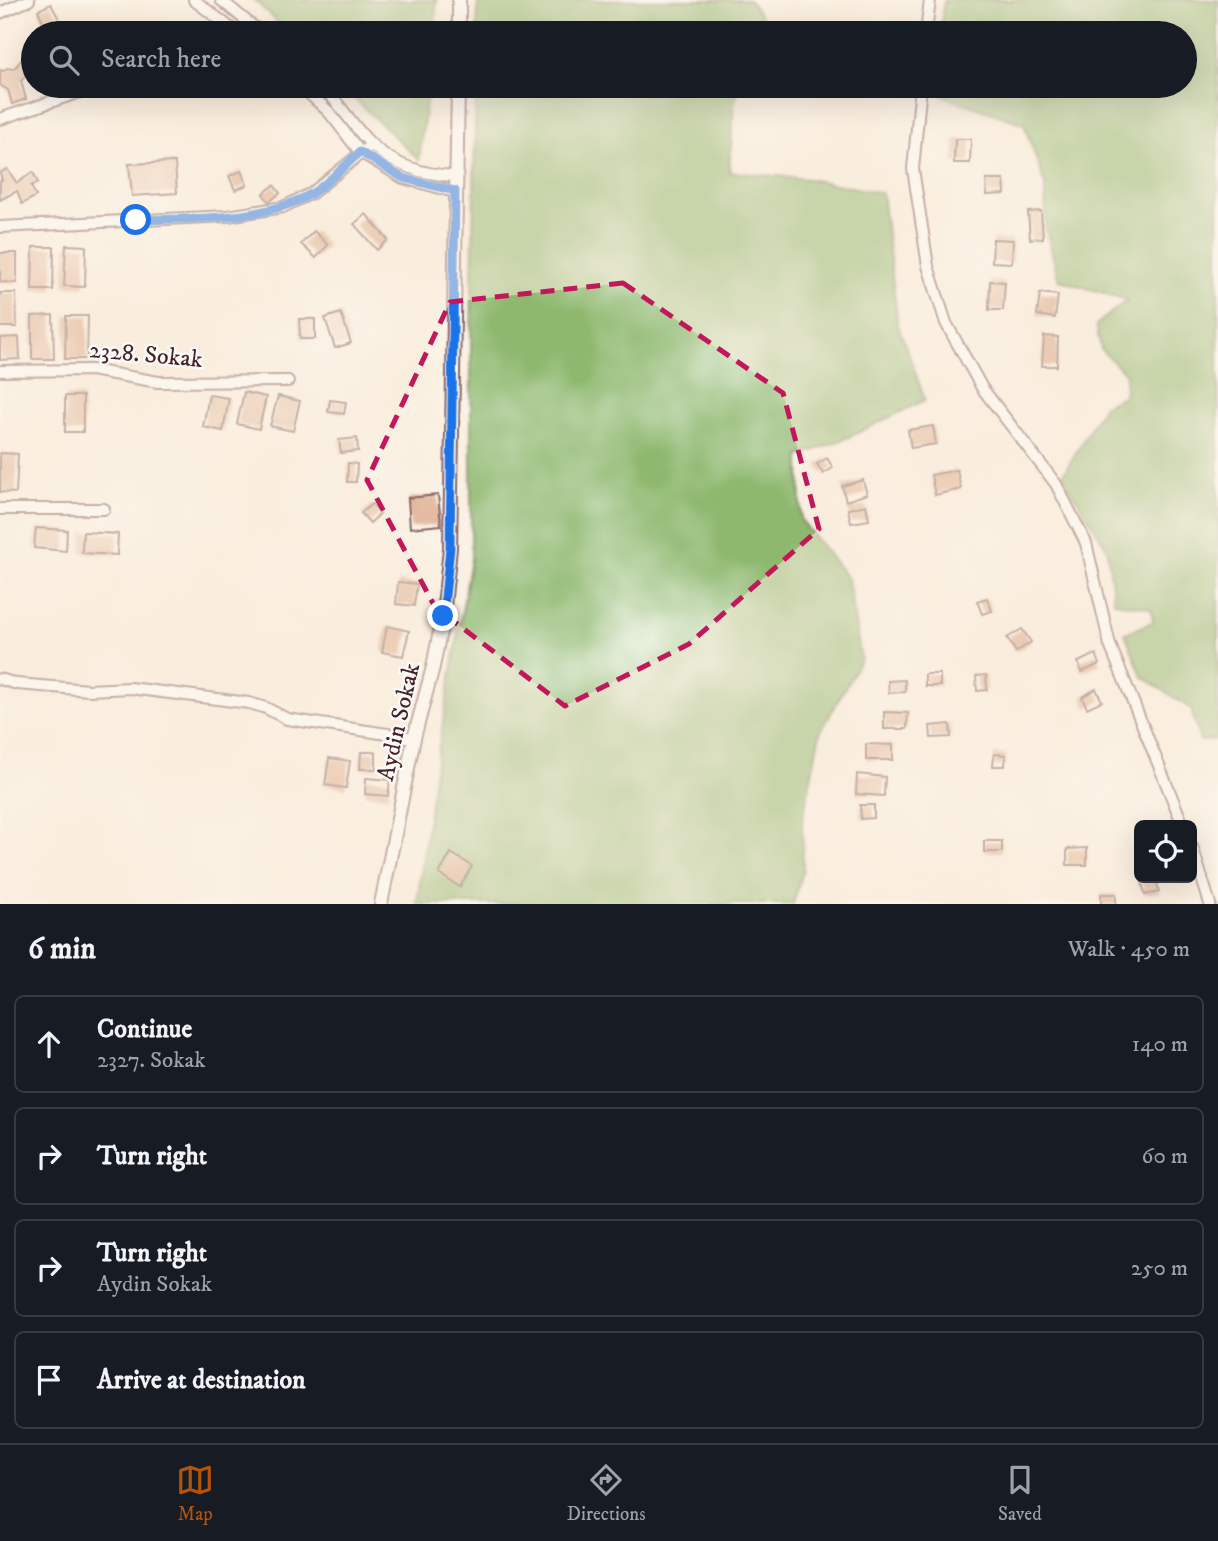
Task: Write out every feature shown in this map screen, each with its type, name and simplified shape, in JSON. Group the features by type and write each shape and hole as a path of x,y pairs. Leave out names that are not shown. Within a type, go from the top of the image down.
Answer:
{"street":[{"path":"0,13 29,0"},
{"path":"194,0 221,21"},
{"path":"221,0 246,21"},
{"path":"458,21 459,0"},
{"path":"927,21 930,0"},
{"path":"0,119 62,98"},
{"path":"314,98 329,112 360,152 403,178 455,191"},
{"path":"332,98 371,145 396,162 431,175 456,176"},
{"name":"Aydin Sokak","path":"381,904 414,738 441,629 450,548 457,98"},
{"path":"920,98 913,169 928,266 946,323 982,388 1056,484 1086,543 1110,645 1181,820"},
{"path":"0,227 228,216 283,207 312,193 371,145"},
{"name":"2328. Sokak","path":"0,372 91,370 158,382 288,381"},
{"path":"0,509 104,509"},
{"path":"0,679 17,684 89,690 130,688 249,703 287,719 414,738"},
{"path":"1197,862 1210,904"}],"highlighted area":[{"path":"623,283 783,393 819,529 689,644 565,706 435,607 367,480 450,302"}],"green space":[{"path":"254,0 437,0 435,21 276,21"},
{"path":"478,0 749,0 761,16 760,21 477,21"},
{"path":"944,0 1218,0 1218,739 1200,741 1191,709 1142,676 1125,633 1153,622 1151,608 1114,602 1107,548 1062,476 1104,405 1124,396 1126,374 1101,350 1096,325 1127,300 1059,280 1046,230 1045,184 1024,124 949,98 1197,98 1197,21 941,21"},
{"path":"354,98 427,98 419,160"},
{"path":"476,98 736,98 729,172 809,179 882,193 898,325 925,400 849,437 800,456 801,520 848,579 861,659 820,733 802,823 803,869 793,904 417,904 434,775 471,559 471,343"}],"building":[{"path":"51,4 60,21 43,21 38,10"},
{"path":"21,60 21,98 26,99 12,104 8,90 0,85 0,70 14,69"},
{"path":"955,139 971,139 970,163 954,163"},
{"path":"175,162 177,193 132,196 129,164"},
{"path":"7,169 17,183 33,172 38,183 31,186 36,196 22,204 17,191 0,200 0,173"},
{"path":"241,171 247,185 235,190 229,176"},
{"path":"986,180 1004,180 1005,194 987,195"},
{"path":"274,185 280,193 269,202 263,194"},
{"path":"1041,211 1043,238 1030,239 1028,212"},
{"path":"366,214 388,240 377,250 354,224"},
{"path":"314,231 328,245 316,258 301,244"},
{"path":"993,239 1013,240 1012,263 992,262"},
{"path":"66,245 86,246 85,287 64,286"},
{"path":"33,247 54,247 53,290 32,290"},
{"path":"0,253 17,253 17,283 0,282"},
{"path":"990,281 1005,282 1003,310 989,310"},
{"path":"0,293 16,293 17,327 0,327"},
{"path":"1040,293 1058,295 1055,318 1037,315"},
{"path":"341,313 351,343 335,348 325,318"},
{"path":"53,315 54,359 32,359 32,316"},
{"path":"66,316 88,316 87,359 65,359"},
{"path":"299,319 315,319 315,339 300,339"},
{"path":"1044,336 1058,337 1057,366 1042,366"},
{"path":"19,337 20,359 0,360 0,338"},
{"path":"244,392 266,397 259,429 237,424"},
{"path":"209,395 229,398 223,431 203,427"},
{"path":"65,396 83,396 83,432 65,432"},
{"path":"278,396 300,401 293,431 270,426"},
{"path":"330,400 346,402 344,414 328,412"},
{"path":"933,426 936,444 911,448 908,430"},
{"path":"357,438 358,451 341,453 339,440"},
{"path":"0,453 18,454 16,493 0,492"},
{"path":"827,458 833,468 823,474 817,464"},
{"path":"348,463 357,464 356,482 347,482"},
{"path":"957,470 961,489 935,495 931,475"},
{"path":"863,480 867,494 846,501 842,486"},
{"path":"438,495 441,525 410,528 408,498"},
{"path":"372,504 380,514 370,523 361,513"},
{"path":"866,505 869,520 851,523 848,509"},
{"path":"36,528 67,530 66,551 34,548"},
{"path":"83,532 118,534 117,555 82,553"},
{"path":"398,582 417,584 414,606 396,604"},
{"path":"987,598 992,611 982,614 977,601"},
{"path":"387,626 409,631 403,656 382,652"},
{"path":"1022,629 1031,642 1016,652 1007,638"},
{"path":"1096,654 1100,664 1082,672 1078,662"},
{"path":"925,674 940,674 940,686 925,686"},
{"path":"986,675 987,690 977,691 976,676"},
{"path":"905,680 905,692 889,693 888,681"},
{"path":"1096,689 1102,701 1087,708 1082,697"},
{"path":"884,712 908,713 907,729 884,729"},
{"path":"950,724 951,737 931,738 930,726"},
{"path":"866,744 893,745 893,760 866,760"},
{"path":"361,752 376,752 376,769 360,769"},
{"path":"994,754 1006,755 1005,766 993,766"},
{"path":"329,758 350,761 346,788 325,785"},
{"path":"857,774 885,777 884,796 856,794"},
{"path":"366,778 390,780 388,796 365,794"},
{"path":"860,805 874,805 874,818 861,819"},
{"path":"984,841 1002,841 1002,852 984,852"},
{"path":"1087,848 1087,865 1067,865 1067,849"},
{"path":"451,853 472,866 460,887 439,874"},
{"path":"1142,883 1157,883 1159,892 1145,895"},
{"path":"1101,894 1116,894 1116,904 1101,904"}],"route":[{"path":"136,220 228,216 283,207 312,193 360,152 403,178 455,191 450,548 443,616"}]}
